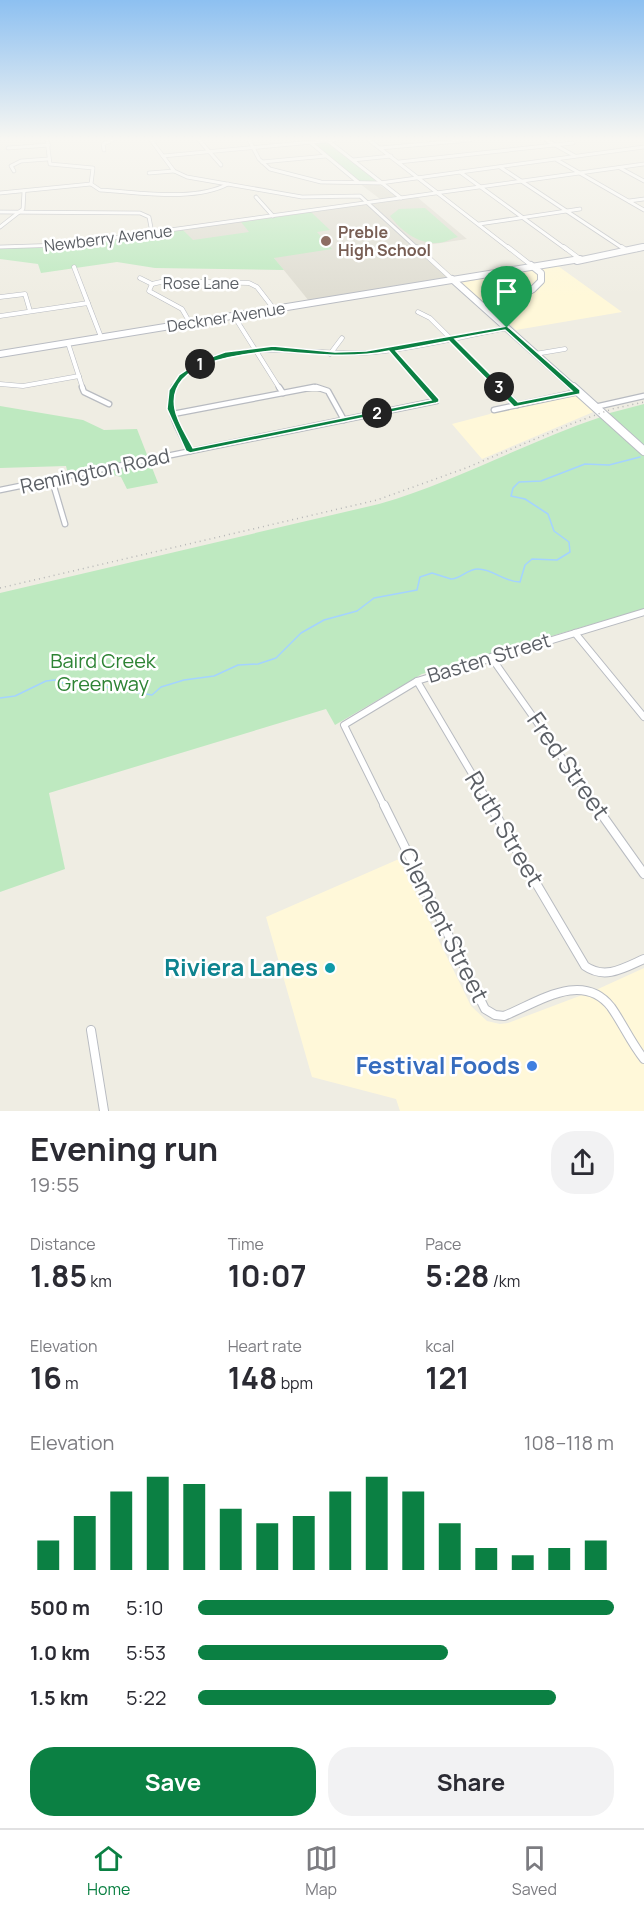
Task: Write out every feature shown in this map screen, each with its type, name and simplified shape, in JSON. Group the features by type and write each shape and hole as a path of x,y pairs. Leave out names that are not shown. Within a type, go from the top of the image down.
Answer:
{"street":[{"path":"0,227 21,212 26,204 24,192"},
{"path":"130,192 190,194 213,192"},
{"path":"273,192 302,197 360,196 644,452"},
{"path":"392,192 401,198"},
{"name":"Newberry Avenue","path":"0,247 54,246 448,192"},
{"path":"488,192 579,259"},
{"path":"537,192 626,250"},
{"path":"613,192 644,210"},
{"path":"440,193 541,273"},
{"path":"256,197 273,216"},
{"path":"629,201 644,199"},
{"path":"478,224 580,209"},
{"path":"0,212 140,213 149,217 152,233"},
{"name":"Deckner Avenue","path":"452,279 644,247"},
{"path":"516,268 521,261 520,257"},
{"name":"Deckner Avenue","path":"0,354 516,268 554,265 579,259"},
{"path":"541,273 554,265"},
{"path":"74,267 101,338"},
{"path":"499,323 495,315 496,307 506,298 534,283 536,276 533,267"},
{"path":"507,328 500,316 502,306 537,286 541,281 541,273"},
{"path":"140,278 152,284 148,287 149,291 182,309 190,323"},
{"name":"Rose Lane","path":"152,284 162,281 249,283 257,287 274,309"},
{"path":"0,297 25,294 30,311"},
{"path":"0,316 88,303"},
{"path":"418,312 430,318 517,405"},
{"path":"234,315 283,393"},
{"path":"190,451 173,414 170,403 172,390 188,372 218,357 255,349 356,354 507,328"},
{"path":"330,354 342,338"},
{"path":"68,343 85,393 109,404"},
{"path":"535,354 565,348"},
{"path":"391,349 436,401"},
{"path":"0,384 23,386 79,376"},
{"path":"173,414 311,387 326,390 344,420"},
{"path":"494,410 578,392"},
{"path":"595,407 644,396"},
{"name":"Remington Road","path":"0,490 436,401"},
{"path":"52,480 64,524"},
{"name":"Basten Street","path":"344,725 417,681 644,612"},
{"path":"575,633 644,717"},
{"name":"Fred Street","path":"491,657 644,874"},
{"name":"Ruth Street","path":"417,681 584,964 595,973 609,973 644,959"},
{"name":"Clement Street","path":"344,725 485,1009 492,1014 502,1016 568,989 586,989 600,996 610,1006 644,1059"},
{"path":"90,1030 104,1111"}],"shaded area":[{"name":"Preble High School","path":"371,192 390,192 400,199 417,197 467,239 414,247 446,276 445,278 309,301 261,242 228,247 191,240 183,230 384,202"},
{"path":"558,266 622,312 516,330 490,313 459,283"},
{"path":"578,392 598,410 482,459 452,424 490,414 494,410"},
{"path":"399,859 471,1006 487,1021 508,1023 598,989 644,968 644,1111 400,1111 396,1099 312,1077 266,917"}],"green space":[{"path":"425,208 458,237 436,243 421,240 407,233 390,216 399,209"},
{"path":"311,212 330,230 317,232 332,249 274,258 284,270 155,268 117,262 41,273 38,264 0,259 0,249 5,248 62,247 183,230 193,240 249,232 241,222"},
{"path":"644,404 644,448 606,414"},
{"path":"0,406 83,420 104,430 137,429 158,483 127,489 121,477 90,469 68,474 66,466 0,468"},
{"name":"Baird Creek Greenway","path":"601,417 644,456 644,609 422,674 335,725 326,709 49,793 65,869 0,892 0,593 379,504 436,485"}],"waterway":[{"path":"0,698 15,696 46,681 55,680 74,687 106,687 152,695 161,687 184,680 214,676 238,665 258,664 276,658 301,633 324,620 357,611 374,598 417,590 420,577 432,573 451,579 478,569 520,582 525,565 532,559 557,560 570,552 569,542 554,531 548,514 525,499 511,496 513,488 519,482 541,481 585,464 609,465 640,457"}],"railway":[{"path":"0,588 377,500 466,468 571,424 612,409 644,402"}],"place":[{"name":"Preble High School","path":"326,241"},
{"name":"Riviera Lanes","path":"330,968"},
{"name":"Festival Foods","path":"532,1066"}],"route":[{"path":"507,328 578,392 517,405 450,339 391,349 436,401 190,451 171,409 172,390 182,377 202,363 225,354 255,349 292,349 356,354 507,328"}]}
